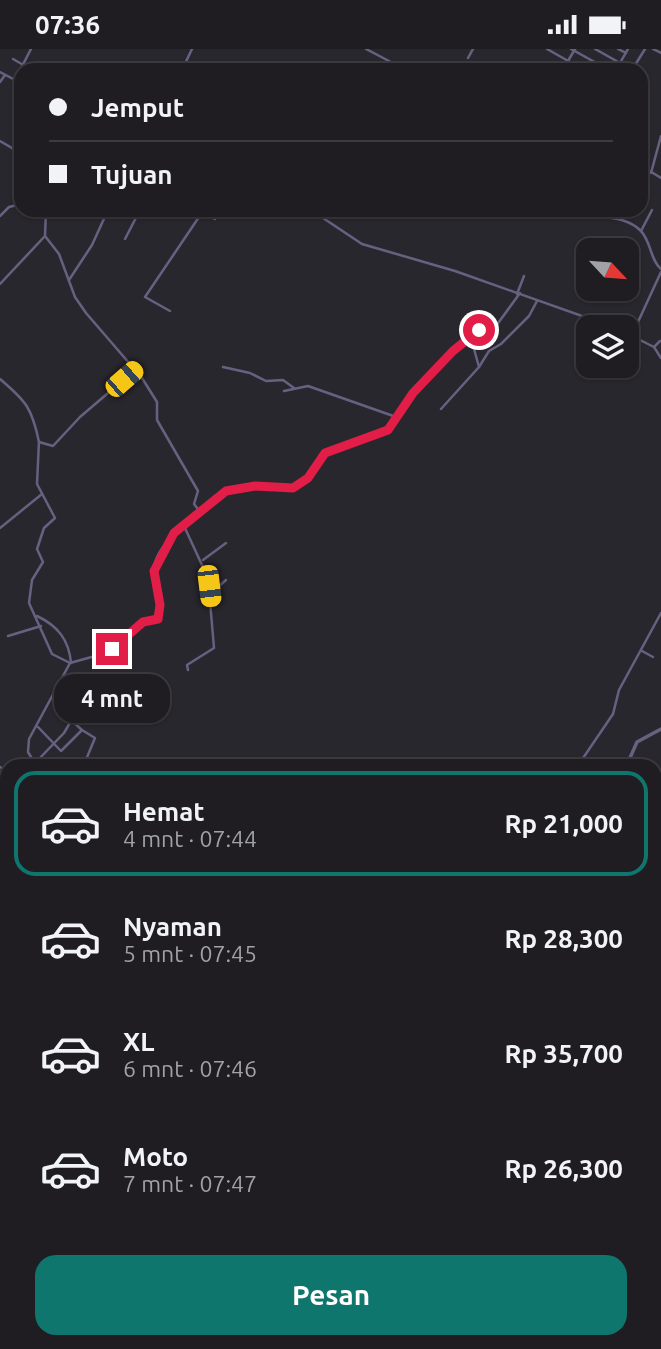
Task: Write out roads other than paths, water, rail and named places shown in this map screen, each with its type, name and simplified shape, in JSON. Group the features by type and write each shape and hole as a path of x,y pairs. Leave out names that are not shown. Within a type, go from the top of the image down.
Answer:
{"street":[{"path":"366,49 393,63"},
{"path":"376,54 378,49"},
{"path":"468,58 473,49"},
{"path":"547,49 572,63"},
{"path":"568,61 573,49 597,63"},
{"path":"595,49 620,63 628,49"},
{"path":"618,49 626,53"},
{"path":"653,49 661,53"},
{"path":"13,59 21,63"},
{"path":"0,72 14,79"},
{"path":"0,82 5,75"},
{"path":"651,173 661,136"},
{"path":"648,171 661,178"},
{"path":"0,216 14,206"},
{"path":"641,231 652,210"},
{"path":"46,217 45,236 59,254 69,281 86,313 135,370 158,403 157,420 198,491 194,504 201,513"},
{"path":"69,281 92,245 105,217"},
{"path":"125,239 137,217"},
{"path":"170,311 145,296 196,217"},
{"path":"211,217 215,219"},
{"path":"322,217 362,244 419,259 579,315"},
{"path":"604,217 619,219 641,231 661,271 639,320"},
{"path":"0,284 45,236"},
{"path":"0,379 28,404 35,416 39,441 37,478 42,494 55,517 44,530 37,549 43,562 37,568 29,605 37,616 52,654 71,663 106,653 143,622 158,619 160,605 154,571 172,535 228,490 252,486 293,488 300,485 325,453 384,432 398,418 413,393 453,351 481,327 496,326 518,294 524,276"},
{"path":"441,409 479,367 489,351 509,338 529,316 537,300"},
{"path":"471,338 479,367"},
{"path":"639,339 654,347 661,358"},
{"path":"654,347 660,341"},
{"path":"223,367 250,373 266,381 284,380 294,388"},
{"path":"39,441 57,445 80,417 135,370"},
{"path":"284,391 308,386 398,418"},
{"path":"0,528 42,494"},
{"path":"184,525 202,561 209,586 214,648 212,652 195,657 187,665 188,670"},
{"path":"202,561 226,543"},
{"path":"209,586 218,587 226,580"},
{"path":"582,759 613,714 619,690 661,613"},
{"path":"33,759 29,754 28,743 71,663 67,642 52,624 37,616"},
{"path":"8,636 41,626"},
{"path":"642,651 653,657"},
{"path":"41,759 75,714 72,709 77,693"},
{"path":"71,720 96,739 87,759"},
{"path":"38,727 62,751 82,730"},
{"path":"629,759 636,742 661,729"}]}
